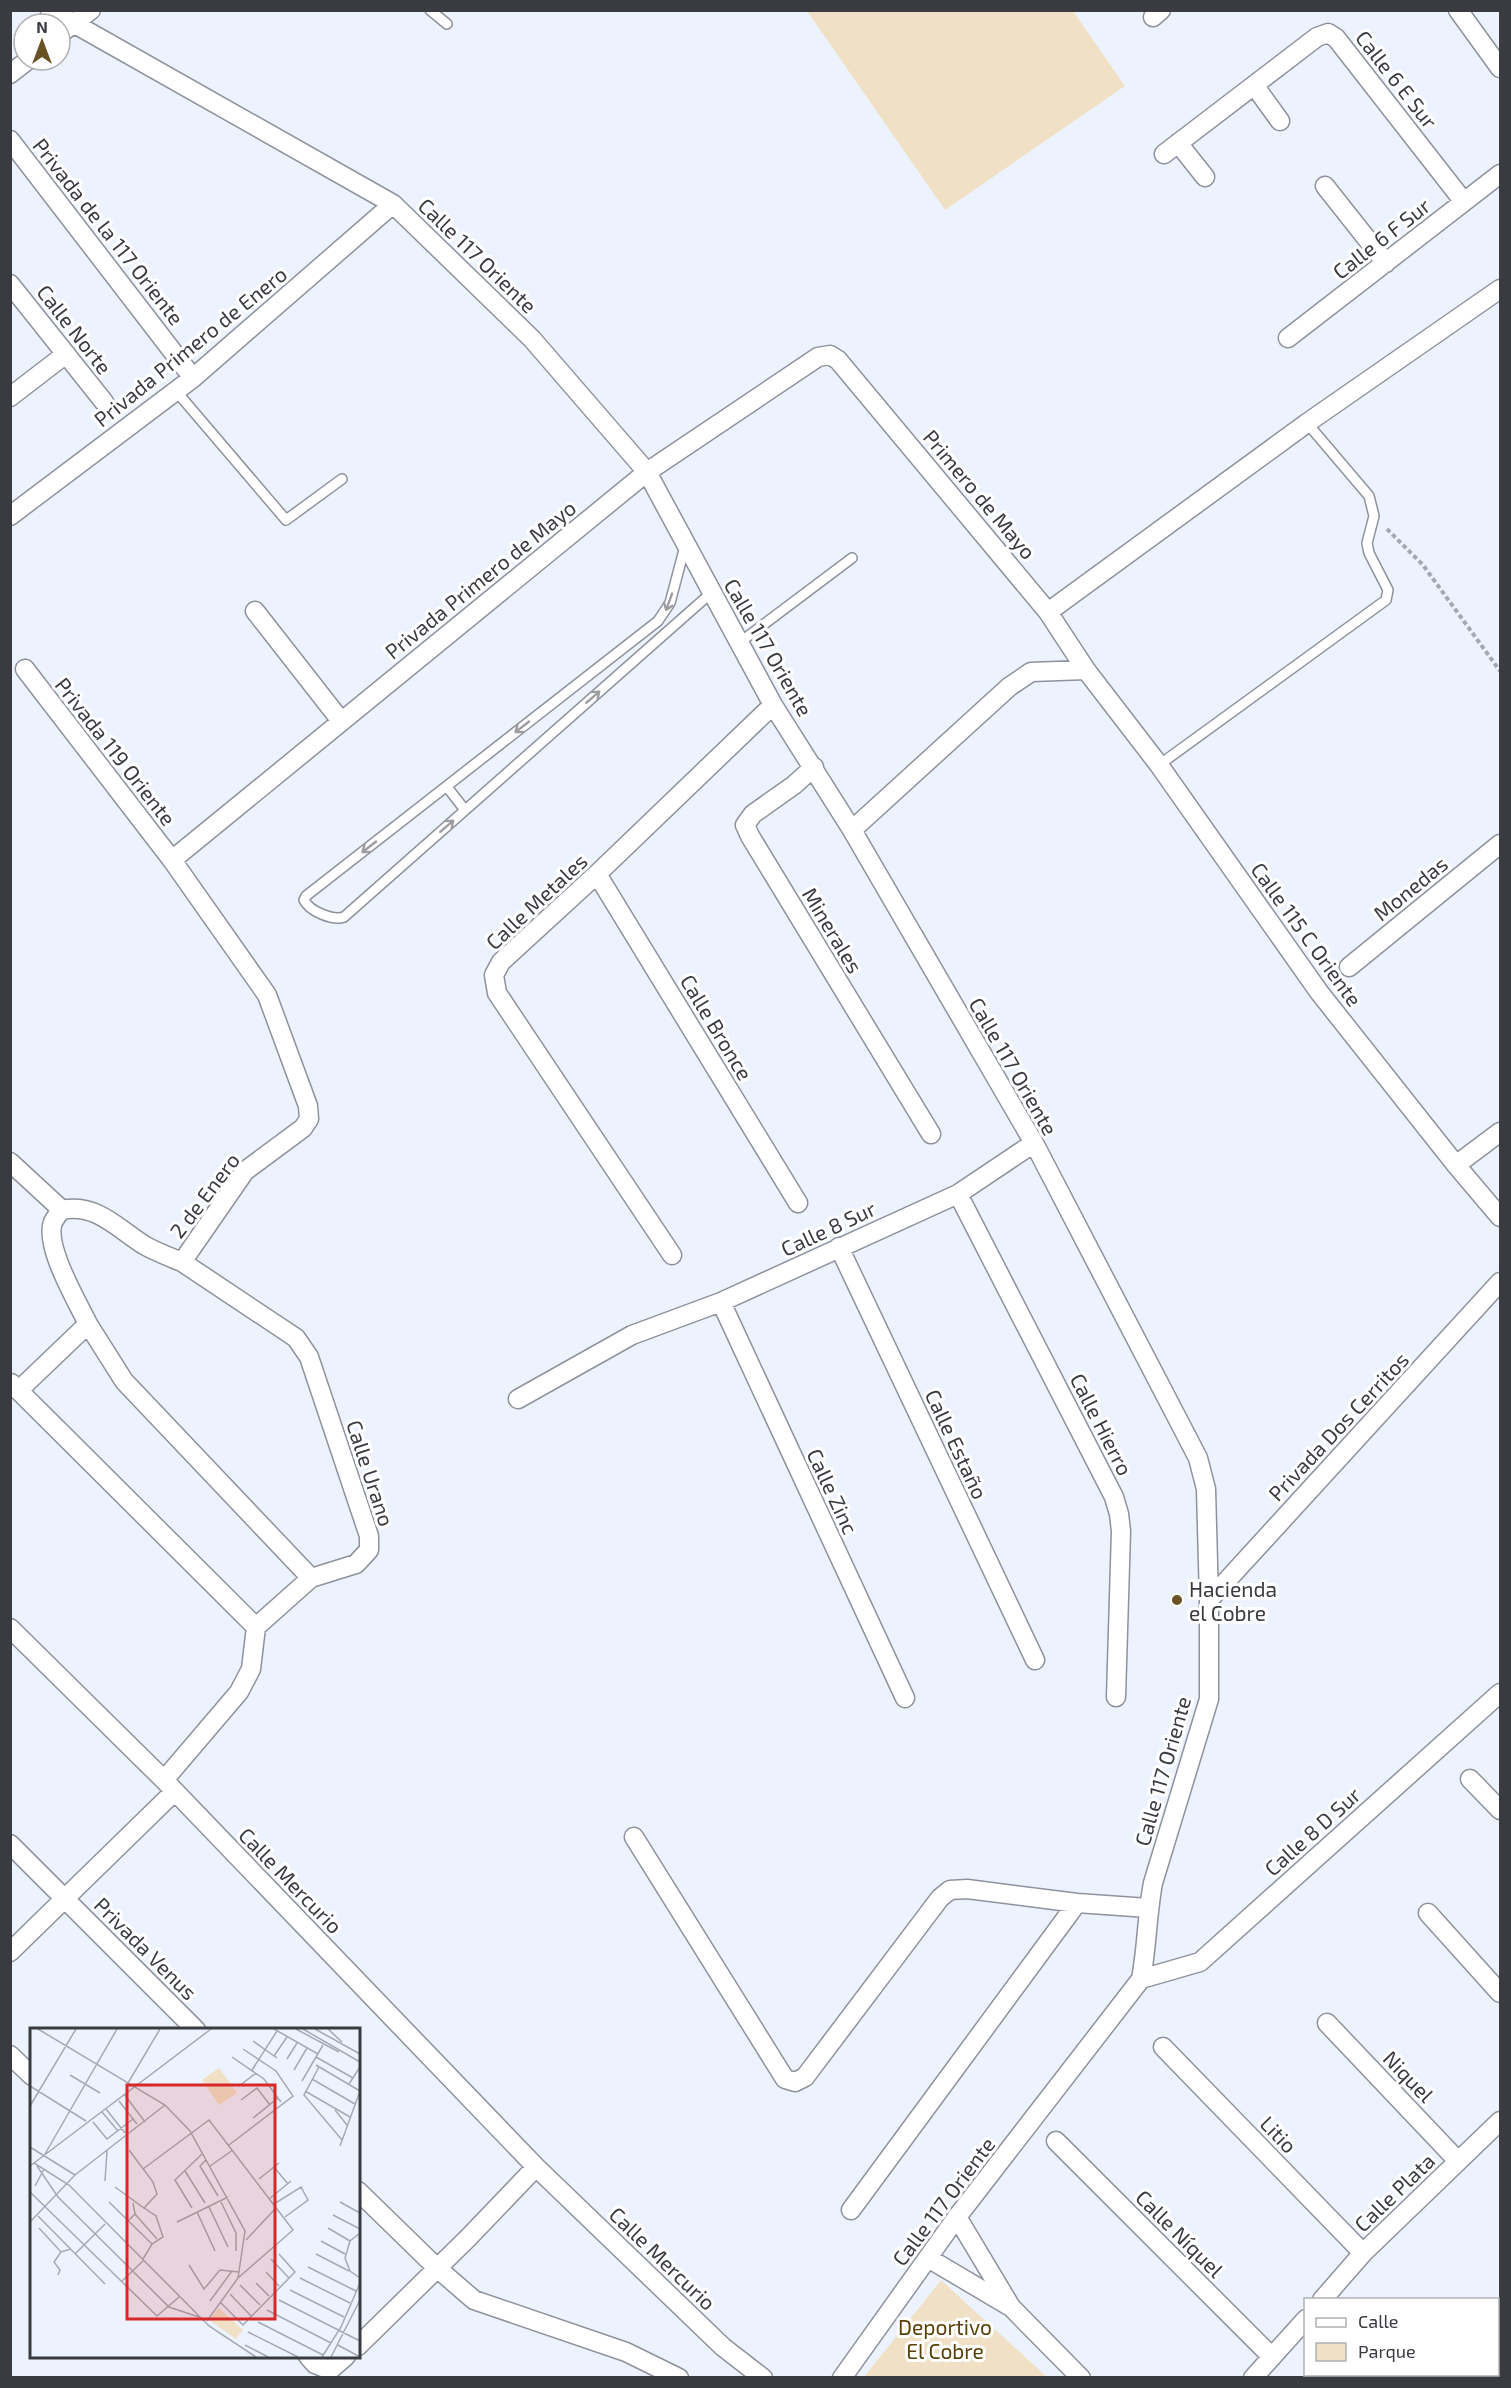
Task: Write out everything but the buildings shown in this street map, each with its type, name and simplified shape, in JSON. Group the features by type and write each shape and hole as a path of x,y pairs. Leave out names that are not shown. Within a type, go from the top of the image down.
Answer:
{"street":[{"path":"72,24 91,10"},
{"path":"1458,10 1500,68"},
{"name":"Calle 117 Oriente","path":"72,32 393,204 532,339 647,472 773,705 852,830 1034,1143 1198,1458 1206,1490 1209,1699 1153,1883 1148,1908 1148,1944 1141,1978 957,2217 842,2378"},
{"name":"Calle 6 E Sur","path":"1205,177 1171,148 1317,37 1328,33 1336,38 1464,202"},
{"path":"1254,85 1280,121"},
{"name":"Privada de la 117 Oriente","path":"10,140 193,378"},
{"name":"Calle 6 F Sur","path":"1288,338 1500,174"},
{"path":"1325,186 1386,262"},
{"name":"Privada Primero de Enero","path":"10,516 193,378 393,204"},
{"name":"Calle Norte","path":"10,284 104,402"},
{"path":"1048,612 1307,423 1500,289"},
{"path":"10,397 66,354"},
{"name":"Privada Primero de Mayo","path":"172,860 647,472 818,357 830,355"},
{"name":"Primero de Mayo","path":"830,355 838,360 1048,612 1086,670"},
{"path":"255,611 341,721"},
{"name":"Privada 119 Oriente","path":"25,669 172,860"},
{"path":"852,830 1009,687 1031,672 1086,670"},
{"name":"Calle 115 C Oriente","path":"1086,670 1159,765 1318,992 1500,1217"},
{"name":"Calle Metales","path":"672,1255 497,993 494,975 501,962 597,874 773,705"},
{"name":"Minerales","path":"814,767 794,785 753,813 745,825 931,1134"},
{"name":"Monedas","path":"1349,967 1500,844"},
{"name":"2 de Enero","path":"62,1210 76,1207 96,1212 146,1246 182,1262 245,1171 303,1128 309,1119 308,1106 267,995 172,860"},
{"name":"Calle Bronce","path":"597,874 798,1203"},
{"path":"1456,1165 1500,1132"},
{"name":"Calle 8 Sur","path":"518,1399 632,1335 721,1302 958,1194 1034,1143"},
{"path":"10,1162 62,1210 53,1222 52,1239 56,1254 88,1324 124,1381 311,1578"},
{"name":"Calle Hierro","path":"958,1194 1114,1497 1121,1531 1116,1697"},
{"name":"Calle Estaño","path":"839,1247 1035,1660"},
{"name":"Calle Urano","path":"182,1262 276,1323 296,1338 309,1357 369,1536 369,1550 356,1564 311,1578 256,1627"},
{"name":"Privada Dos Cerritos","path":"1209,1600 1500,1282"},
{"name":"Calle Zinc","path":"721,1302 905,1698"},
{"path":"10,1952 65,1898 169,1786 239,1692 251,1669 256,1627 15,1386 88,1324"},
{"name":"Calle Mercurio","path":"10,1628 169,1786 536,2167 715,2339 763,2378"},
{"name":"Calle 8 D Sur","path":"1141,1978 1200,1962 1500,1693"},
{"path":"1470,1779 1500,1810"},
{"path":"634,1837 785,2079 795,2082 805,2077 939,1898 950,1890 967,1889 1077,1903 1148,1908"},
{"name":"Privada Venus","path":"10,1844 194,2028"},
{"path":"851,2210 1077,1903"},
{"path":"1428,1913 1500,1993"},
{"name":"Niquel","path":"1327,2023 1458,2161"},
{"name":"Litio","path":"1163,2047 1363,2253"},
{"path":"10,2055 30,2074"},
{"name":"Calle Plata","path":"1324,2298 1363,2253 1500,2121"},
{"name":"Calle Níquel","path":"1056,2141 1272,2357"},
{"path":"360,2344 536,2167"},
{"path":"360,2193 437,2268 474,2300 626,2352 678,2378"},
{"path":"957,2217 1011,2307 1080,2378"},
{"path":"928,2258 1011,2307"},
{"path":"1253,2378 1304,2320"},
{"path":"310,2358 315,2364 330,2370 344,2358"}],"lane":[{"path":"430,10 447,24"},
{"path":"176,391 286,520 342,478"},
{"path":"1159,765 1386,600 1388,590 1369,553 1367,543 1374,516 1369,496 1307,423"},
{"path":"685,546 665,614 306,896 304,900 306,905 333,918 344,917 711,593"},
{"path":"739,643 852,558"},
{"path":"565,694 578,710"},
{"path":"447,787 465,810"}],"path":[{"path":"1374,516 1423,565 1500,671"}],"green space":[{"path":"807,11 1073,11 1125,86 945,210"},
{"name":"Deportivo El Cobre","path":"941,2280 1047,2377 864,2377"}],"place":[{"name":"Hacienda el Cobre","path":"1177,1600"}]}
